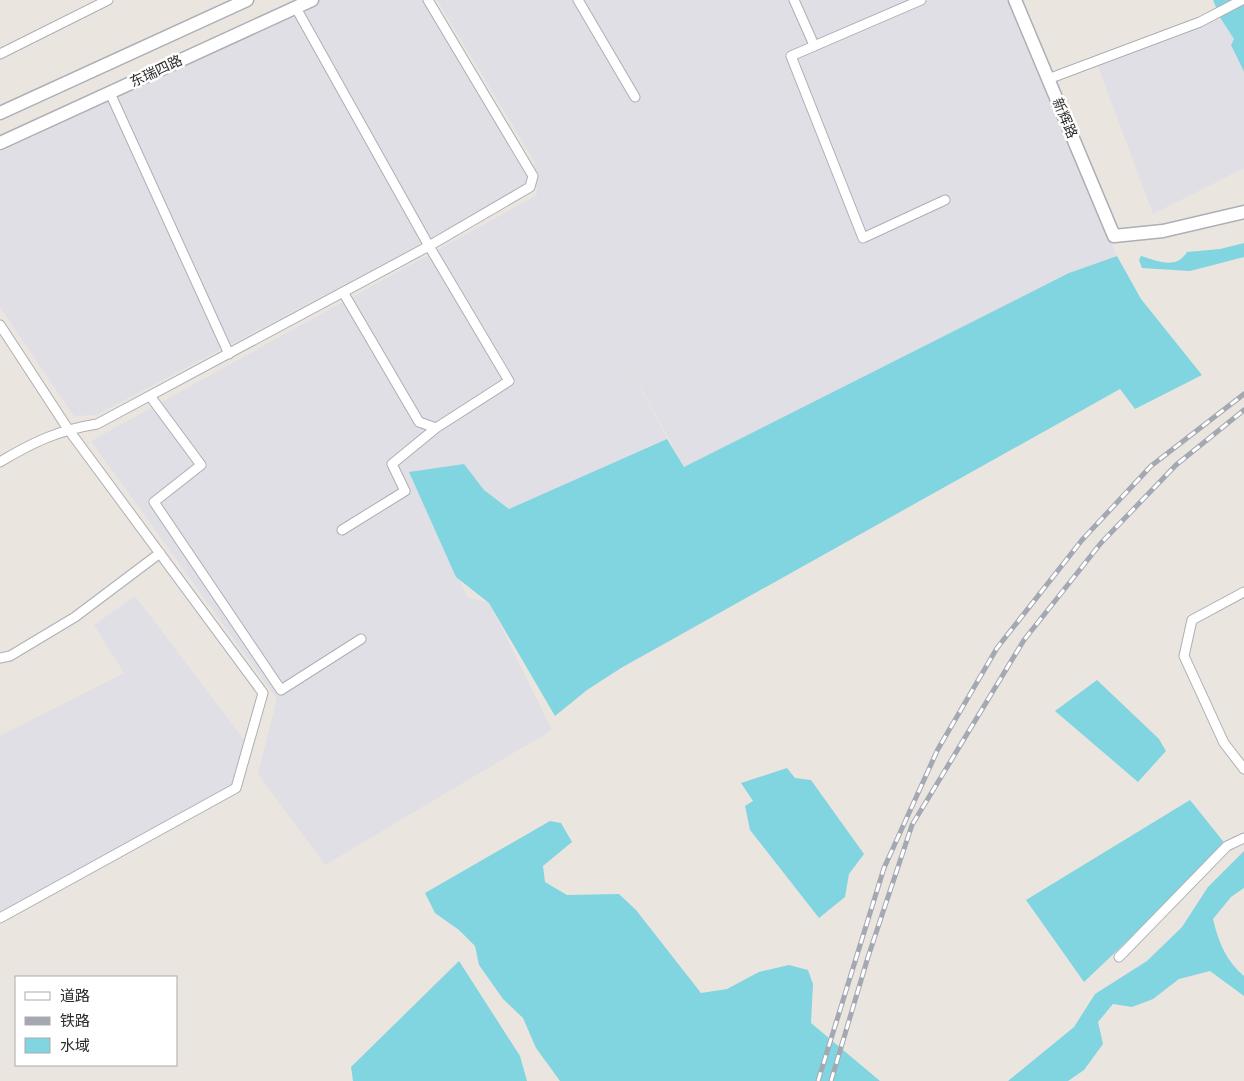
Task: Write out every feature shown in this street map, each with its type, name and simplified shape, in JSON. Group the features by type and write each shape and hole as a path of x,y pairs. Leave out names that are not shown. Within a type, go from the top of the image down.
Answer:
{"main road":[{"name":"东瑞四路","path":"0,143 312,0"},
{"name":"新辉路","path":"1015,0 1114,236 1164,231 1244,212"},
{"name":"东瑞四路","path":"0,113 241,1"}],"street":[{"path":"0,54 108,0"},
{"path":"0,462 32,443 68,429 97,424 430,246 530,187 533,176 428,0"},
{"path":"578,0 635,97"},
{"path":"794,0 814,45"},
{"path":"921,0 791,56 863,238 945,200"},
{"path":"1048,79 1200,22 1242,0"},
{"path":"296,8 430,246 510,381 436,428 392,464 404,491 342,530"},
{"path":"110,92 229,354"},
{"path":"343,292 418,422 436,428"},
{"path":"0,325 68,429 263,693 236,788 0,918"},
{"path":"150,396 201,465 154,502 281,690 361,639"},
{"path":"0,658 10,656 76,616 160,554"},
{"path":"1244,592 1192,620 1184,656 1224,743 1244,769"},
{"path":"1119,957 1227,846 1244,838"}],"shaded area":[{"path":"317,0 428,0 533,176 530,187 96,415 74,416 0,307 0,152"},
{"path":"437,0 1007,0 1117,256 1069,273 684,467 621,351 667,439 509,509 484,490 464,464 409,473 468,598 489,602 552,730 325,865 258,774 277,699 91,441 537,195 534,161"},
{"path":"1221,19 1234,39 1235,55 1244,72 1244,168 1153,214 1096,61"},
{"path":"135,596 248,745 236,788 82,868 0,918 0,736 124,673 94,625"}],"water":[{"path":"1213,0 1244,0 1244,72 1231,45 1234,39 1221,19"},
{"path":"1244,243 1244,257 1190,271 1142,268 1139,260 1141,256 1166,263 1178,261 1187,252 1220,249"},
{"path":"1117,256 1141,299 1202,375 1135,409 1120,389 621,668 587,690 555,716 489,603 456,577 409,472 464,464 484,490 509,509 667,439 684,467 1069,273"},
{"path":"1097,680 1159,739 1166,751 1138,782 1055,711"},
{"path":"787,768 795,778 811,780 864,854 849,874 845,897 819,918 750,830 745,806 753,801 741,783"},
{"path":"1190,800 1227,846 1084,982 1026,900"},
{"path":"550,821 561,823 572,842 543,866 545,882 567,895 619,894 636,910 701,993 727,989 759,972 789,965 808,970 813,984 811,1023 880,1081 560,1081 536,1048 523,1018 503,999 479,965 475,946 459,930 435,913 425,893"},
{"path":"1244,851 1244,888 1231,897 1213,919 1217,935 1224,950 1232,964 1244,976 1244,996 1210,971 1179,979 1153,999 1132,1007 1113,1004 1098,1022 1103,1044 1084,1070 1068,1081 1008,1081 1074,1027 1095,994 1147,961 1182,927 1208,887"},
{"path":"459,961 520,1056 527,1081 353,1081 351,1067"}],"railway":[{"path":"818,1081 884,868 938,749 997,648 1082,540 1151,466 1244,394"},
{"path":"831,1081 868,957 912,825 1024,640 1101,543 1176,465 1244,410"}]}
